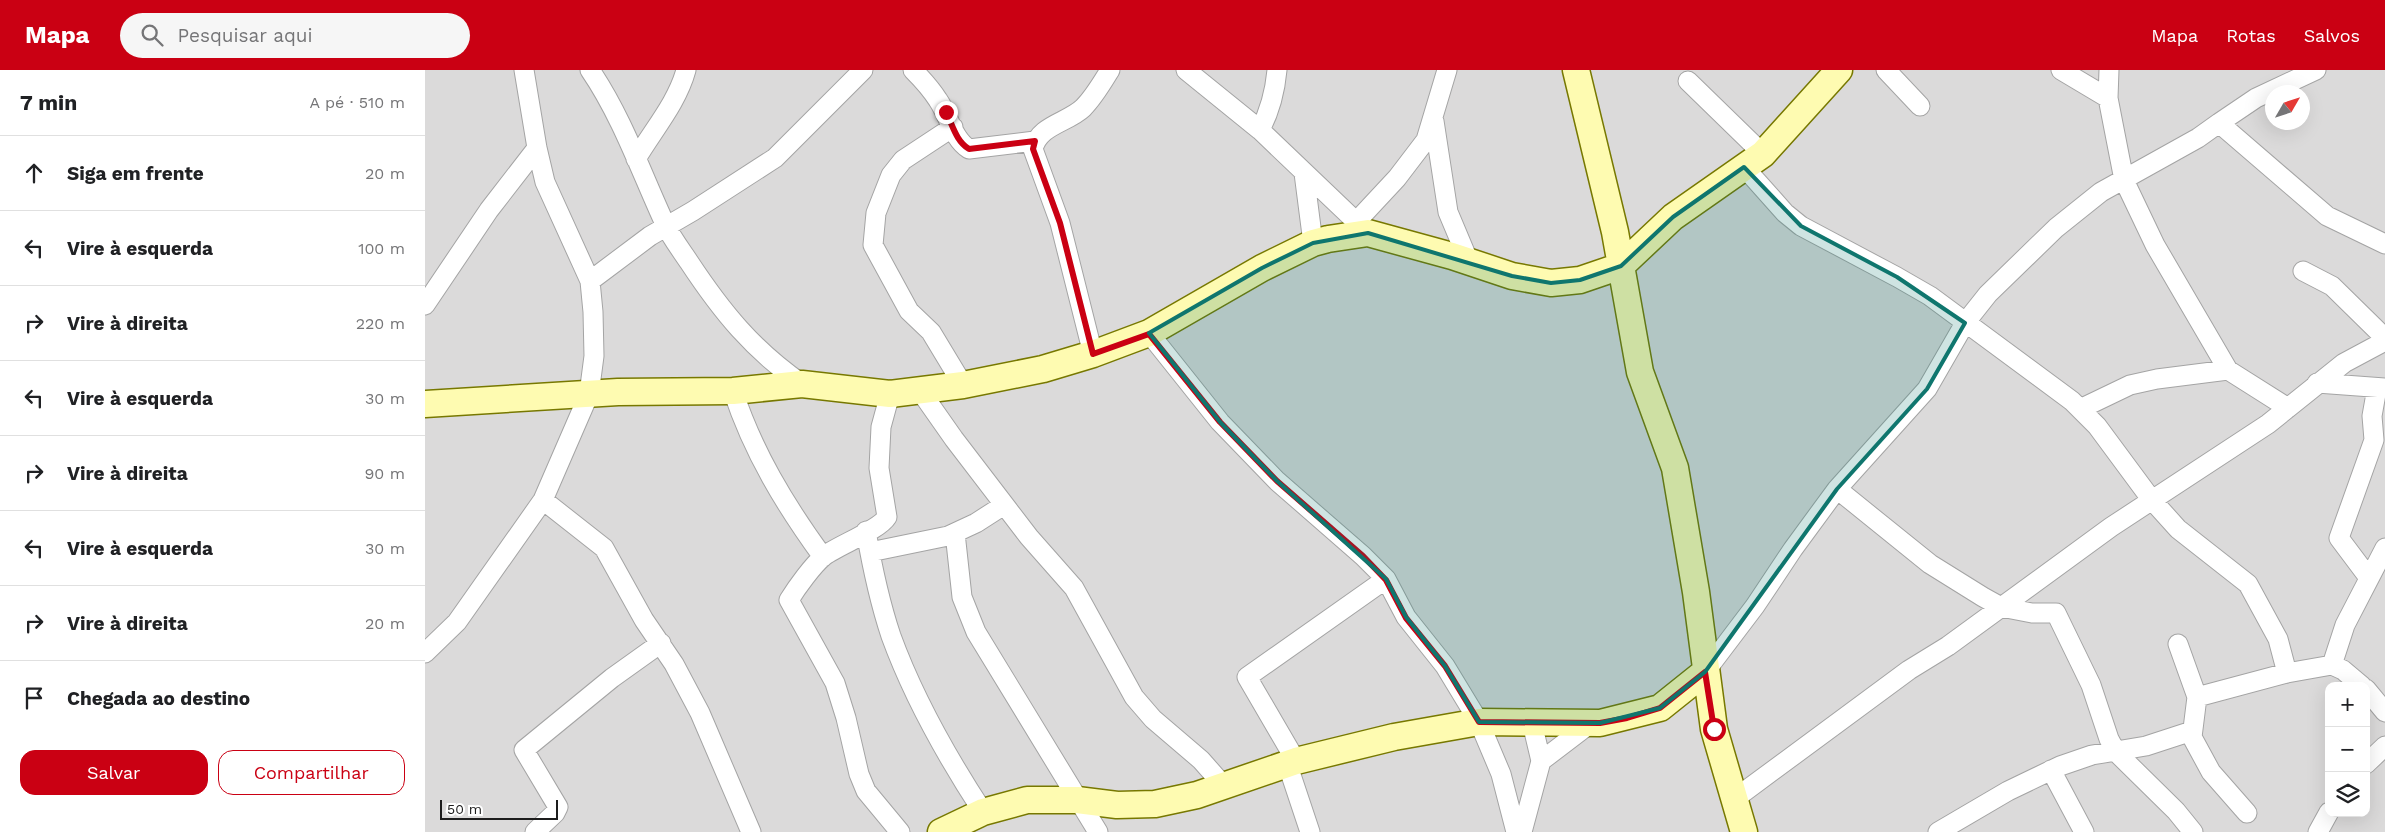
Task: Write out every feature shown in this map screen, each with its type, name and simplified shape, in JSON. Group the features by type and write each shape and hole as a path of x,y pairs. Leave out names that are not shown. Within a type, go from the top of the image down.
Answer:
{"street":[{"path":"425,653 457,622 543,500 589,394 594,356 590,281 554,205 537,148 524,70"},
{"path":"590,70 610,100 666,226 731,322 759,352 802,384"},
{"path":"636,159 669,107 682,83 685,70"},
{"path":"590,281 666,226 693,212 775,158 863,70"},
{"path":"913,70 938,98 962,145 969,149 1035,141 1052,126 1083,108 1110,70"},
{"path":"1186,70 1260,130 1362,227 1512,276 1551,284 1580,280 1621,266 1673,217 1754,161 1839,70"},
{"path":"1260,130 1268,115 1276,87 1277,70"},
{"path":"425,404 589,394 733,391 802,384 890,394 921,392 1043,369 1093,354 1149,334 1262,268 1313,243 1362,227 1426,140 1447,70"},
{"path":"1576,70 1621,266 1640,372 1675,468 1683,506 1714,729 1733,800 1744,832"},
{"path":"1886,70 1920,106"},
{"path":"2061,70 2108,98"},
{"path":"2109,70 2108,98 2124,180 2155,246 2228,370 2288,408"},
{"path":"941,832 983,812 1027,800 1077,800 1117,805 1155,804 1197,795 1291,762 1394,737 1479,722 1591,723 1627,718 1660,708 1705,672 1755,606 1793,549 1837,489 1927,389 1965,323 1993,288 2056,228 2101,192 2219,123 2286,75 2316,70"},
{"path":"1688,82 1754,161 1785,213 1801,226 1930,296 2080,408 2097,426 2151,499 2178,529 2248,584 2278,639 2287,673"},
{"path":"1433,120 1448,212 1469,262"},
{"path":"2219,123 2327,216 2385,244"},
{"path":"953,127 903,160 891,174 876,213 873,245 909,311 931,332 963,385"},
{"path":"1035,141 1033,149 1060,223 1093,354"},
{"path":"425,305 489,210 537,148"},
{"path":"1304,173 1313,243"},
{"path":"1733,800 1909,670 1948,646 2151,499 2232,449 2288,408 2344,363 2385,339 2333,286 2303,271"},
{"path":"1149,334 1220,422 1277,481 1363,556 1386,580 1406,618 1445,666 1479,722 1501,774 1516,832"},
{"path":"2080,408 2139,383 2228,370"},
{"path":"2317,383 2381,388 2371,416 2373,440 2339,538 2369,578"},
{"path":"733,391 744,424 759,455 801,526 823,557"},
{"path":"921,392 1004,504 1074,588 1134,697 1153,719 1201,760 1223,785"},
{"path":"890,394 881,426 879,468 887,517 883,524 823,557 789,600 824,659 835,683 846,718 859,774 866,791 900,832"},
{"path":"1837,489 1930,564 2001,607 2032,614 2057,615 2091,685 2115,752 2176,811 2193,832"},
{"path":"543,500 594,538 604,548 644,620 661,643 700,712 751,832"},
{"path":"870,552 955,533 976,523 1004,504"},
{"path":"866,532 891,635 917,698 959,775 983,812"},
{"path":"955,533 962,597 976,632 1098,832"},
{"path":"2333,665 2342,632 2385,548"},
{"path":"1310,832 1291,762 1247,677 1386,580"},
{"path":"535,832 555,813 558,807 524,750 612,678 661,643"},
{"path":"2178,644 2197,696 2192,737 2211,772 2247,813"},
{"path":"2197,696 2287,673 2333,665 2343,670 2357,682"},
{"path":"2370,694 2385,712"},
{"path":"1522,832 1541,761 1532,723"},
{"path":"1541,761 1591,723"},
{"path":"1938,832 2008,791 2051,770 2092,755 2146,746 2192,731"},
{"path":"2370,760 2385,746"},
{"path":"2051,770 2084,832"},
{"path":"2318,832 2326,817"}],"highlighted area":[{"path":"1744,167 1801,226 1897,277 1965,323 1927,389 1837,489 1705,672 1660,708 1600,723 1479,722 1445,666 1406,617 1386,579 1277,481 1220,422 1149,333 1262,268 1313,243 1368,233 1512,276 1551,283 1580,280 1621,266 1673,217"}],"shaded area":[{"path":"425,70 2385,70 2385,832 425,832"}],"route":[{"path":"946,112 962,145 969,149 1035,141 1033,149 1060,223 1070,270 1093,354 1149,334 1220,422 1277,481 1363,556 1386,580 1406,618 1445,666 1479,722 1600,723 1627,718 1660,708 1705,672 1714,729"}]}
